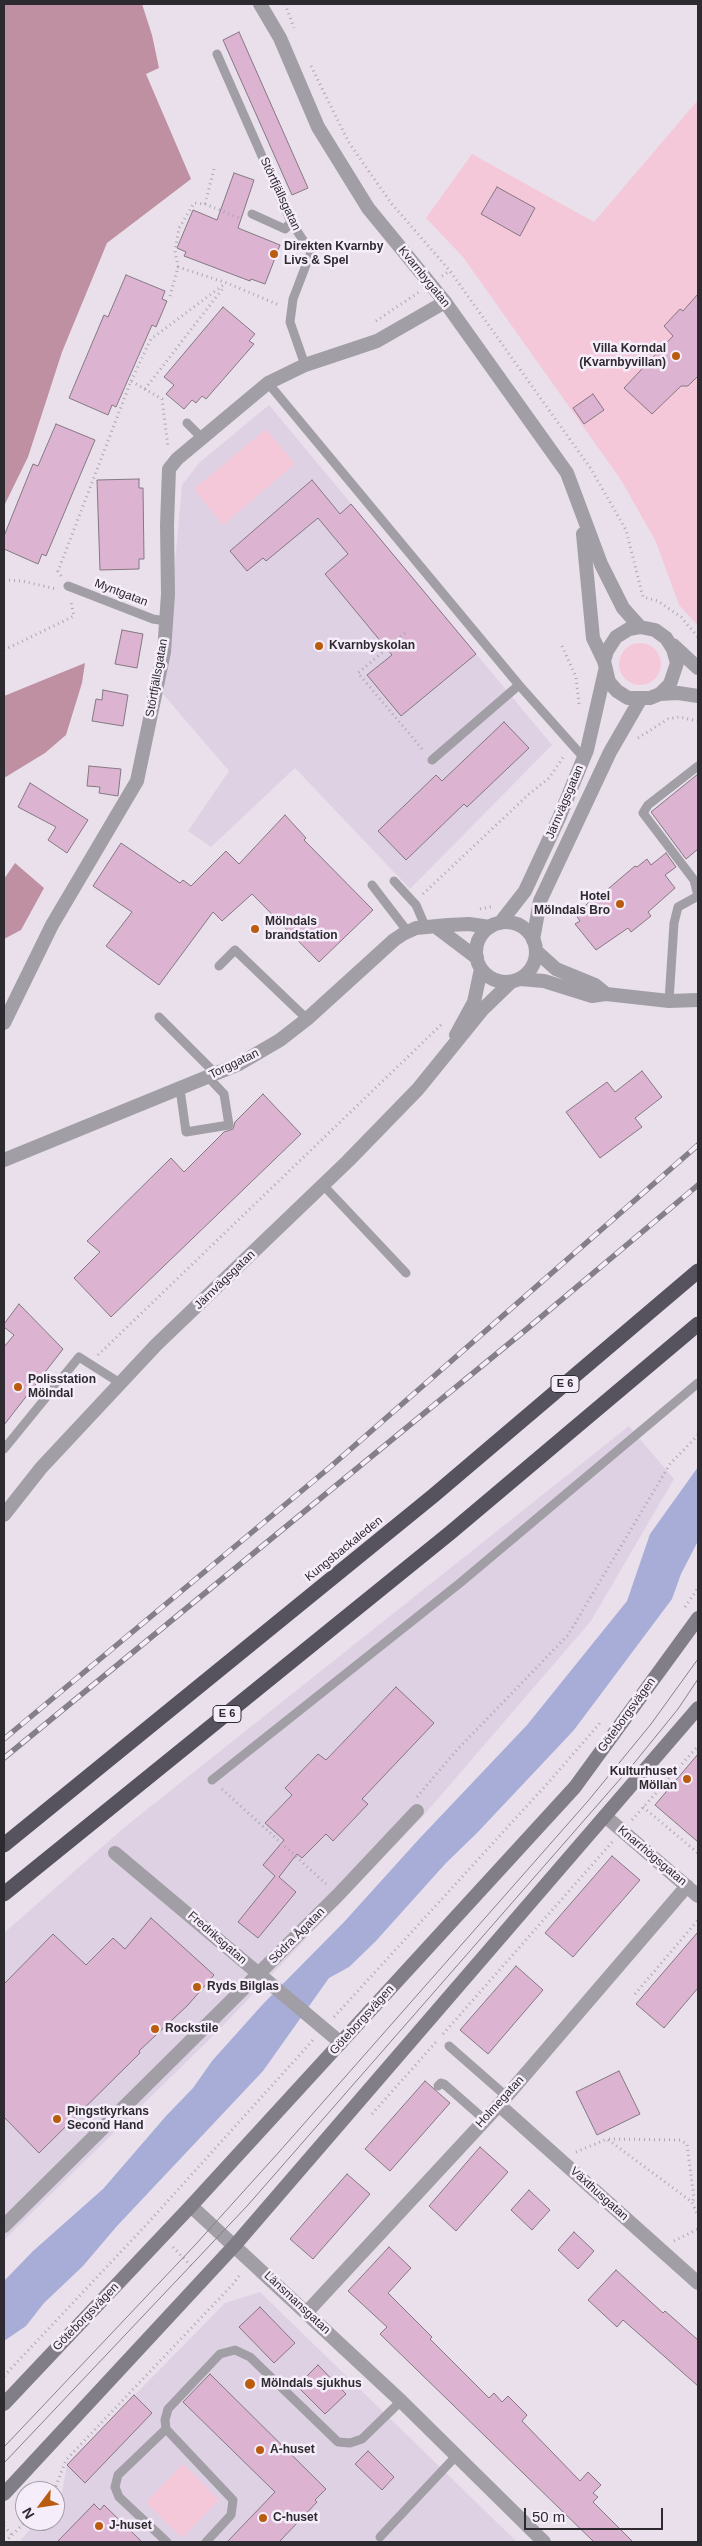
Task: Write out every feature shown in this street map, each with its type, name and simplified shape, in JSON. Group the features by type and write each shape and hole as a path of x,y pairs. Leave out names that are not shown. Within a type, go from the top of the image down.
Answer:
{"highway":[{"name":"Kungsbackaleden","path":"4,1845 433,1496 698,1271"},
{"name":"E 6","path":"4,1894 450,1534 698,1324"}],"main road":[{"name":"Göteborgsvägen","path":"4,2404 192,2206 574,1787 698,1618"},
{"path":"4,2494 235,2245 698,1708"}],"street":[{"name":"Kvarnbygatan","path":"260,4 280,38 318,127 363,200 445,302 567,473 582,518 601,564 623,608 640,627"},
{"name":"Störtfjällsgatan","path":"4,1023 52,925 137,781 164,652 169,469 202,438 268,383 305,364 377,341 445,302"},
{"name":"Kvarnbygatan","path":"582,518 593,638 605,666"},
{"path":"698,668 655,630 640,627 630,629 616,637 606,650 605,666 609,682 617,692 628,698 640,700 660,694 678,693 698,696"},
{"path":"660,694 670,684 676,671 676,656 670,643"},
{"name":"Järnvägsgatan","path":"495,925 525,892 560,818 605,666"},
{"name":"Järnvägsgatan","path":"535,946 540,901 610,752 640,700"},
{"path":"479,963 479,940 495,925 510,922 520,925 535,946 556,969 595,984 606,994"},
{"name":"Torggatan","path":"4,1160 239,1064 280,1040 307,1019 394,940 416,928 469,924 495,925"},
{"path":"431,927 479,963 498,981 544,982 592,996 606,994 668,1001 698,1000"},
{"path":"515,980 532,968 535,946"},
{"name":"Järnvägsgatan","path":"450,1049 474,1002 479,963"},
{"name":"Järnvägsgatan","path":"4,1515 41,1468 156,1345 323,1185 418,1090 482,1010 515,980"},
{"name":"Södra Ågatan","path":"4,2226 263,1978 417,1811"},
{"name":"Knarrhögsgatan","path":"606,1816 698,1896"},
{"name":"Fredriksgatan","path":"115,1853 341,2043"},
{"name":"Holmegatan","path":"307,2312 502,2101 687,1886"},
{"name":"Växthusgatan","path":"502,2101 564,2162 698,2283"},
{"name":"Länsmansgatan","path":"192,2206 401,2401 544,2542"}],"lane":[{"name":"Störtfjällsgatan","path":"217,54 291,222 311,252 293,299 290,322 305,364"},
{"path":"249,218 284,229 291,222"},
{"path":"268,383 519,685 580,753"},
{"path":"187,423 202,438"},
{"name":"Myntgatan","path":"68,586 152,619 166,621"},
{"path":"432,760 519,685"},
{"path":"668,1001 674,923 678,907 698,896 694,880 642,813 648,805 698,766"},
{"path":"394,881 416,905 431,927"},
{"path":"372,885 408,932"},
{"path":"218,966 235,950 307,1019"},
{"path":"159,1017 212,1075 224,1094 229,1125 186,1132 180,1089"},
{"path":"323,1185 406,1273"},
{"path":"4,1449 79,1357 120,1383"},
{"path":"212,1780 460,1583 698,1384"},
{"path":"448,2046 502,2101"},
{"path":"438,2086 441,2083 444,2084 485,2120"},
{"path":"168,2542 119,2497 115,2486 118,2475 166,2429 168,2409 214,2360 227,2351 243,2352 250,2357 338,2442 350,2443 362,2439 401,2401"},
{"path":"166,2429 233,2500 231,2515 206,2542"},
{"path":"380,2537 457,2455"}],"path":[{"path":"285,4 296,32"},
{"path":"308,58 348,141 392,204 450,270 591,470 626,530 643,597 658,601 682,617 698,637"},
{"path":"205,204 214,169"},
{"path":"170,296 178,267 175,251 179,228 194,203 205,204 249,218"},
{"path":"178,267 227,282 291,310"},
{"path":"68,586 58,571 132,381 151,339 227,282"},
{"path":"145,389 227,282"},
{"path":"132,381 162,399 167,426"},
{"path":"4,580 22,581 53,590"},
{"path":"4,650 74,616"},
{"path":"405,633 358,673 432,760"},
{"path":"562,646 576,677 580,694 579,708"},
{"path":"423,903 422,895 528,795 549,778 564,756 574,757 580,753"},
{"path":"469,924 475,912 494,906 507,894 518,901"},
{"path":"97,1356 445,1020"},
{"path":"417,1811 417,1794 568,1635 670,1464 698,1435"},
{"path":"682,1611 698,1588"},
{"path":"4,2376 147,2224 318,2024 547,1784 604,1718"},
{"path":"371,2114 698,1746"},
{"path":"212,1780 338,1895"},
{"path":"643,1807 698,1853"},
{"path":"635,1994 698,1920"},
{"path":"564,2162 576,2152 607,2139 680,2140 687,2144 694,2198 692,2202"},
{"path":"607,2139 692,2202 698,2216"},
{"path":"147,2224 222,2296"},
{"path":"667,2245 698,2229"},
{"path":"58,2481 66,2460 234,2284"},
{"path":"4,2523 12,2535"},
{"path":"5,2542 16,2531"}],"shaded area":[{"path":"4,4 142,4 152,35 159,68 146,74 191,179 107,243 62,352 28,457 4,506"},
{"path":"698,100 698,626 679,605 656,542 621,480 463,257 426,218 472,154 594,222"},
{"name":"Kvarnbyskolan","path":"269,405 552,745 410,889 295,768 211,847 188,831 229,771 163,694 182,485 199,463"},
{"path":"266,429 295,464 223,525 194,489"},
{"path":"644,643 652,646 658,652 661,664 658,676 652,682 636,685 628,682 622,676 619,660 622,652 628,646"},
{"path":"85,663 82,683 66,735 45,753 4,778 4,696"},
{"path":"15,863 44,888 21,930 4,939 4,879"},
{"path":"629,1426 674,1479 591,1621 423,1816 216,2033 4,2240 4,1933 126,1826"},
{"name":"Mölndals sjukhus","path":"260,2292 517,2542 19,2542 29,2531 65,2531 64,2481 67,2464 225,2303"},
{"path":"183,2464 219,2500 182,2538 146,2502"}],"water":[{"path":"698,1467 698,1541 681,1574 672,1599 574,1730 477,1833 446,1863 375,1942 349,1967 329,1978 263,2071 117,2226 83,2266 44,2303 26,2326 4,2341 4,2281 33,2251 103,2189 166,2116 193,2088 212,2061 263,2004 344,1922 419,1839 527,1725 627,1601 650,1534"}],"building":[{"path":"239,32 308,188 292,195 223,40"},
{"path":"234,173 254,180 238,228 280,245 265,284 251,279 250,281 184,256 186,252 177,248 193,210 217,220"},
{"path":"497,187 535,208 520,236 481,214"},
{"path":"126,275 165,291 162,299 167,301 156,327 152,325 116,407 112,405 108,415 69,398 104,315 108,317"},
{"name":"Villa Korndal (Kvarnbyvillan)","path":"698,294 698,376 688,386 681,386 652,414 624,388 673,336 664,326 680,309 683,311"},
{"path":"223,307 255,334 249,341 254,344 206,399 202,396 196,403 192,400 184,409 166,394 174,385 164,377"},
{"path":"593,394 604,410 584,424 573,408"},
{"path":"56,424 95,440 46,556 42,554 38,564 4,549 4,536 33,464 38,466"},
{"path":"139,479 139,488 143,488 144,559 139,559 139,569 100,570 97,480"},
{"path":"312,480 340,514 351,504 476,654 401,716 367,675 392,655 325,574 348,554 318,518 266,561 263,558 247,571 230,551"},
{"path":"122,630 143,634 137,668 115,664"},
{"path":"103,690 128,695 123,726 92,721 96,699 102,700"},
{"path":"504,722 529,748 467,807 464,804 406,860 378,831 436,775 442,781"},
{"path":"89,766 121,769 118,796 99,793 100,787 87,786"},
{"path":"698,774 698,849 686,859 651,812"},
{"path":"30,783 88,820 67,853 48,840 56,827 18,807"},
{"path":"285,815 306,838 304,840 373,910 319,962 252,894 222,921 213,912 159,985 106,946 132,912 93,886 121,843 180,883 183,880 191,886 226,851 239,864"},
{"name":"Hotel Mölndals Bro","path":"666,853 676,867 665,875 675,888 648,912 651,916 631,932 628,928 596,950 575,924 580,921 576,915 591,900 595,900 635,866 637,867 647,859 651,865"},
{"path":"642,1071 662,1097 635,1118 642,1127 600,1158 566,1112 607,1082 615,1092"},
{"path":"263,1094 301,1134 111,1317 74,1278 100,1252 87,1241 171,1158 184,1172 224,1132 233,1129 235,1122"},
{"name":"Polisstation Mölndal","path":"19,1304 63,1349 4,1425 4,1347 14,1335 4,1327 4,1324"},
{"path":"396,1687 434,1723 362,1799 368,1804 333,1841 326,1834 302,1858 297,1854 279,1877 296,1892 258,1938 238,1922 275,1876 263,1865 284,1840 265,1823 292,1795 285,1788 318,1754 326,1760"},
{"name":"Kulturhuset Möllan","path":"698,1754 698,1842 655,1805"},
{"path":"612,1856 640,1880 573,1957 545,1933"},
{"path":"151,1918 214,1975 188,2005 139,2051 140,2053 39,2153 4,2117 4,1984 53,1934 86,1965 113,1938 125,1949"},
{"path":"698,1932 698,1988 664,2028 636,2004"},
{"path":"516,1966 543,1990 488,2054 460,2030"},
{"path":"619,2071 640,2114 597,2135 576,2092"},
{"path":"425,2081 450,2103 390,2171 365,2149"},
{"path":"480,2147 508,2172 456,2231 429,2206"},
{"path":"347,2174 370,2194 313,2259 290,2239"},
{"path":"529,2190 550,2210 532,2230 511,2210"},
{"path":"574,2232 594,2251 578,2269 558,2250"},
{"path":"389,2247 411,2268 388,2293 432,2337 430,2339 489,2398 494,2393 502,2402 508,2396 527,2415 522,2421 580,2481 588,2472 601,2485 593,2493 598,2497 593,2502 633,2542 594,2542 380,2334 387,2327 348,2291"},
{"path":"616,2270 663,2313 665,2311 698,2340 698,2386 623,2320 617,2327 588,2300"},
{"path":"260,2307 295,2343 274,2363 239,2327"},
{"path":"318,2365 346,2394 325,2414 297,2386"},
{"name":"A-huset","path":"210,2374 326,2489 315,2500 317,2502 279,2542 227,2542 275,2492 183,2402"},
{"path":"134,2395 152,2413 85,2483 67,2465"},
{"path":"368,2451 394,2477 382,2490 355,2464"},
{"name":"J-huset","path":"94,2504 100,2510 104,2505 142,2542 57,2542"}],"tram line":[{"path":"4,2447 196,2244 279,2152 588,1801 651,1724 698,1659"},
{"path":"4,2463 248,2205 635,1762 678,1709 698,1679"}],"railway":[{"path":"4,1739 329,1468 698,1145"},
{"path":"4,1758 528,1328 698,1185"}],"place":[{"name":"Direkten Kvarnby Livs & Spel","path":"274,254"},
{"name":"Villa Korndal (Kvarnbyvillan)","path":"676,356"},
{"name":"Kvarnbyskolan","path":"319,646"},
{"name":"Hotel Mölndals Bro","path":"620,904"},
{"name":"Mölndals brandstation","path":"255,929"},
{"name":"Polisstation Mölndal","path":"18,1387"},
{"name":"Kulturhuset Möllan","path":"687,1779"},
{"name":"Ryds Bilglas","path":"197,1987"},
{"name":"Rockstile","path":"155,2029"},
{"name":"Pingstkyrkans Second Hand","path":"57,2119"},
{"name":"Mölndals sjukhus","path":"250,2384"},
{"name":"A-huset","path":"260,2450"},
{"name":"C-huset","path":"263,2518"},
{"name":"J-huset","path":"99,2526"}]}
